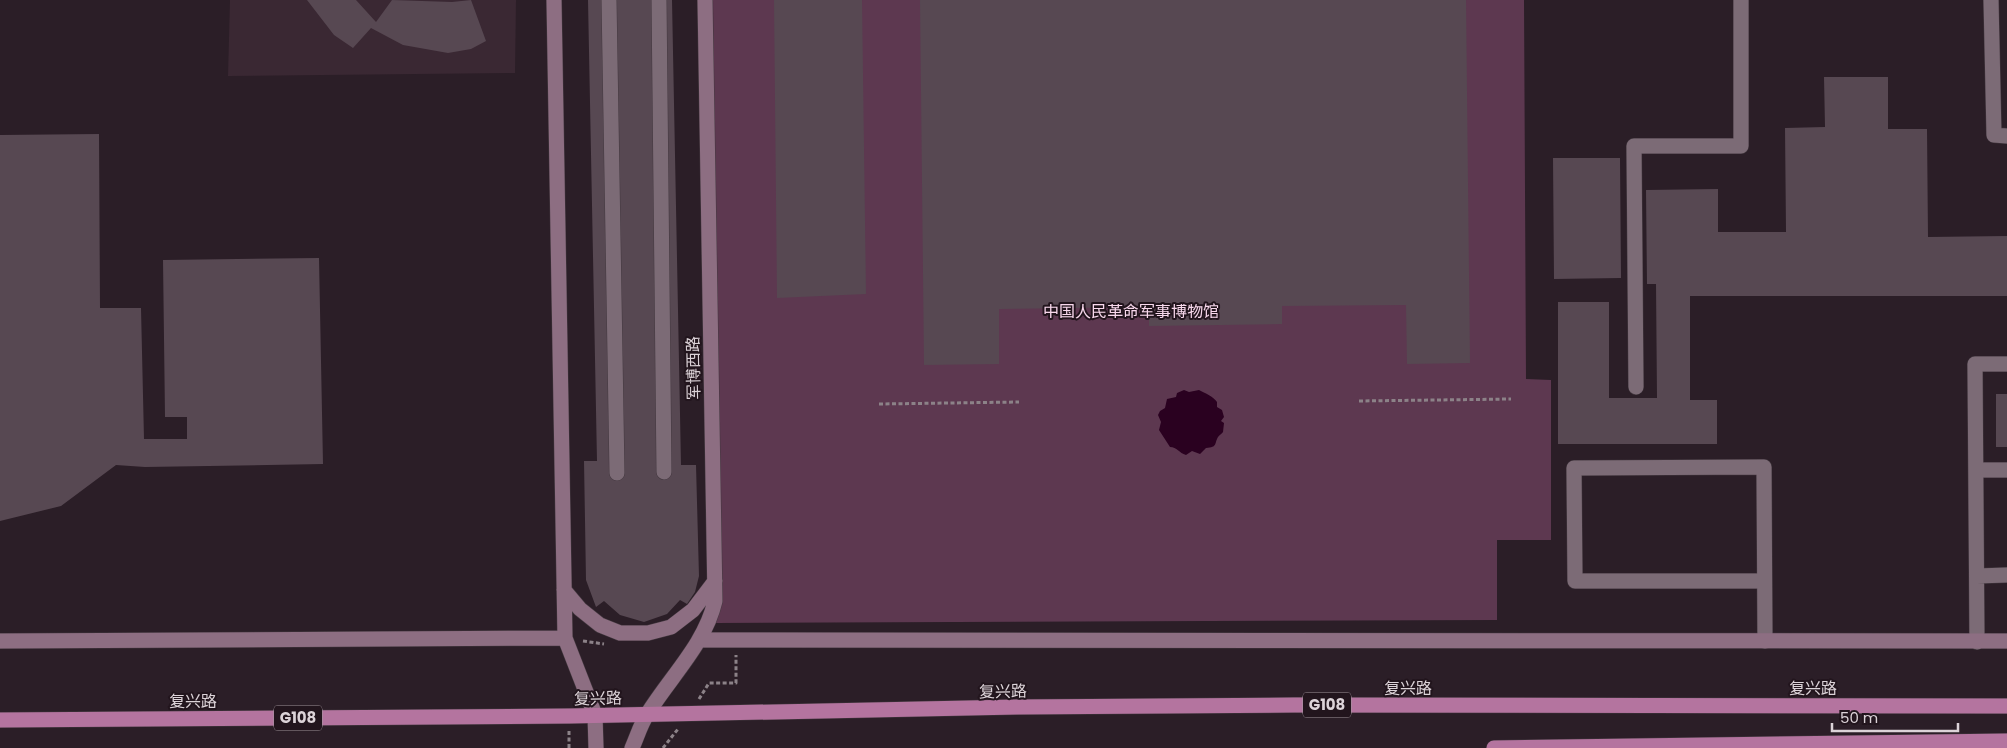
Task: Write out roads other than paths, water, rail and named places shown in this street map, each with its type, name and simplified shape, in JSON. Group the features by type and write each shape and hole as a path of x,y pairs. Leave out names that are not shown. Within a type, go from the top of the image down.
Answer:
{"highway":[{"name":"复兴路","path":"0,720 595,715 1016,707 1294,705 2007,706"},
{"path":"1494,748 2007,741"}],"street":[{"path":"554,0 564,638 595,715 596,748"},
{"path":"608,0 617,473"},
{"path":"659,0 664,472"},
{"name":"军博西路","path":"632,748 646,714 700,640 715,601 705,0"},
{"path":"1636,387 1634,146 1741,146 1741,0"},
{"path":"1991,0 1994,135 2007,136"},
{"path":"1977,642 1975,364 2007,364"},
{"path":"1763,581 1575,582 1574,468 1764,467 1763,581 1765,641"},
{"path":"1976,470 2007,470"},
{"path":"1977,576 2007,575"},
{"path":"564,590 580,609 600,625 620,633 648,634 671,627 693,610 715,580"},
{"path":"0,641 564,638"},
{"path":"700,640 2007,641"}],"park label":[{"name":"中国人民革命军事博物馆","path":"1131,311"}]}
